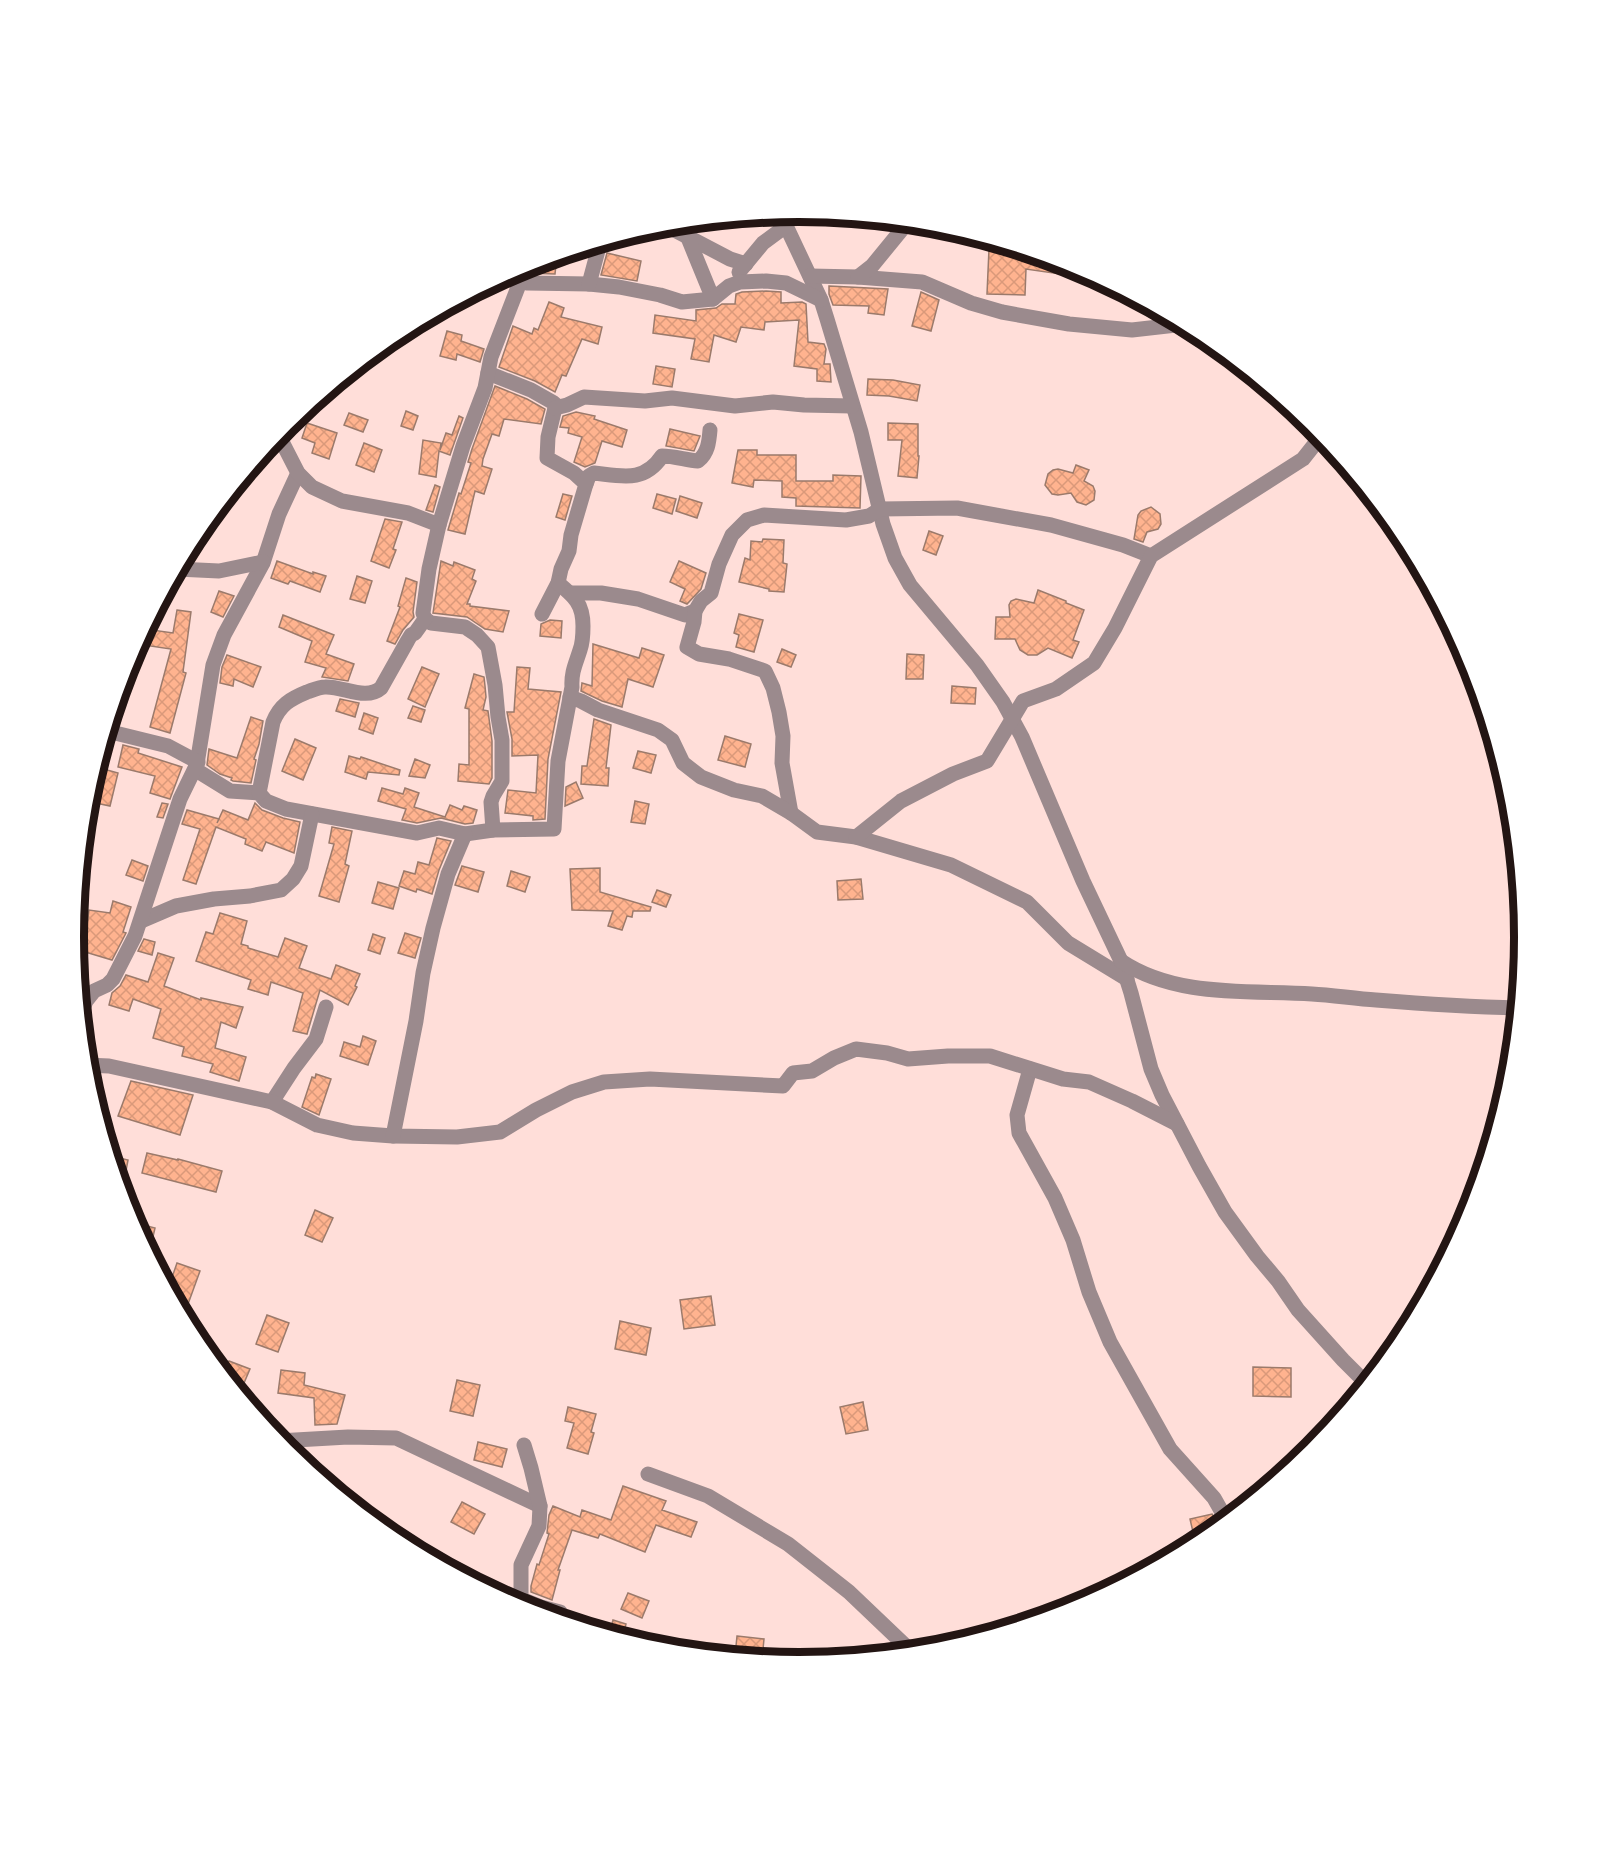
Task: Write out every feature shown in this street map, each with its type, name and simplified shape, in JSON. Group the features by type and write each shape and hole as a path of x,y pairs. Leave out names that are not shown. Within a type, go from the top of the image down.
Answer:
{"street":[{"path":"516,281 589,284 660,295 682,302 713,299 729,286 781,223"},
{"path":"784,223 821,300 861,432 883,524 895,558 910,585 977,665 1012,719 1042,779 1083,881 1121,961 1151,1069 1177,1124 1225,1212 1298,1310 1362,1379"},
{"path":"858,277 872,266 902,230"},
{"path":"687,231 730,259 746,264"},
{"path":"685,232 713,299"},
{"path":"589,284 598,251"},
{"path":"810,276 922,282 971,303 1002,312 1069,324 1132,330 1169,326"},
{"path":"493,830 491,802 502,781 502,740 488,647 477,634 465,627 431,623 425,619 423,613 429,568 450,486 485,388 491,357 520,282"},
{"path":"729,286 740,282 786,283 821,300"},
{"path":"488,373 554,402 547,458 574,473 586,484"},
{"path":"555,408 584,397 645,401 672,398 735,406 773,402 852,406"},
{"path":"542,614 558,584 561,569 569,551 570,535 590,476 594,473 635,476 645,473 662,456 698,461 704,456 708,446 710,430"},
{"path":"856,837 901,801 953,774 987,762 1023,701 1056,689 1094,663 1116,628 1151,556 1303,459 1316,443"},
{"path":"283,444 298,473 312,487 342,501 408,513 439,525"},
{"path":"298,473 279,514 263,562 224,635 213,665 196,770 230,791 259,793 266,801 286,809 417,833 439,828 465,834 493,830 554,829 558,761 570,697 571,676 583,643 581,605 558,584"},
{"path":"791,813 782,763 783,736 780,711 765,671 729,659 699,654 687,647 695,610 711,593 719,564 732,535 747,520 764,515 846,520 869,516 880,509 957,508 1051,525 1123,545 1151,556"},
{"path":"187,569 219,571 263,562"},
{"path":"570,593 601,593 638,599 685,615 695,610"},
{"path":"259,793 277,711 289,700 324,687 337,687 367,694 376,693 411,635 425,619"},
{"path":"570,697 598,710 658,730 672,740 683,763 701,777 734,790 762,796 817,832 856,837 951,865 1027,902 1068,943 1127,979"},
{"path":"114,733 168,746 198,762"},
{"path":"87,999 94,991 107,985 113,979 141,921 180,799 198,762"},
{"path":"141,921 176,906 281,890 293,879 301,866 312,814"},
{"path":"393,1136 430,939 448,874 465,834"},
{"path":"1121,961 1156,979 1192,987 1253,993 1312,994 1387,1001 1511,1008"},
{"path":"272,1102 315,1039 326,1008"},
{"path":"96,1066 120,1068 272,1102 317,1125 353,1133 457,1137 500,1132 572,1092 604,1082 650,1079 783,1086 793,1073 812,1071 856,1049 887,1053 908,1059 990,1056 1063,1079 1089,1082 1177,1124"},
{"path":"1030,1069 1017,1114 1019,1133 1055,1198 1073,1240 1089,1292 1106,1332 1170,1449 1214,1498 1223,1514"},
{"path":"291,1440 348,1437 396,1438 540,1506"},
{"path":"521,1597 521,1565 539,1526 540,1506 524,1445"},
{"path":"648,1474 708,1496 788,1544 849,1592 905,1645"}],"building":[{"path":"989,249 1072,276 1026,269 1025,295 987,294"},
{"path":"607,253 641,261 637,281 601,275"},
{"path":"556,265 555,274 534,273"},
{"path":"829,286 888,289 884,315 868,313 869,306 833,305"},
{"path":"742,292 781,292 781,303 802,302 806,304 808,342 824,344 826,349 824,364 830,364 831,382 817,381 817,369 794,366 799,320 765,322 764,330 741,327 736,342 714,335 709,362 691,359 695,339 653,333 655,315 696,321 696,310 716,308 722,304 735,304 736,294"},
{"path":"921,292 939,300 931,331 912,326"},
{"path":"549,302 564,308 561,317 602,327 598,344 582,339 566,376 562,375 555,392 535,381 499,367 513,326 532,334 534,328 538,330"},
{"path":"447,331 462,335 461,341 484,349 480,362 457,354 456,360 440,356"},
{"path":"656,366 675,369 672,387 653,384"},
{"path":"868,379 893,380 920,385 917,401 867,395"},
{"path":"495,386 545,409 541,424 504,419 499,436 492,434 483,459 482,466 492,469 484,494 475,491 465,534 448,530 471,463 468,462 472,449"},
{"path":"406,411 418,416 413,430 401,426"},
{"path":"576,412 595,416 594,419 627,430 622,447 602,441 595,463 585,467 574,462 582,437 568,433 569,428 560,427 563,416"},
{"path":"349,413 368,420 363,432 344,425"},
{"path":"459,416 463,418 450,455 439,451 436,477 419,474 423,440 441,443 440,450 446,433 452,435"},
{"path":"307,423 337,433 329,459 312,453 315,443 302,438"},
{"path":"888,423 918,424 917,478 898,476 902,440 888,440"},
{"path":"670,429 700,436 694,451 666,446"},
{"path":"364,443 382,450 374,472 356,465"},
{"path":"738,450 757,450 757,455 796,455 796,481 833,481 833,475 861,476 860,508 796,506 796,498 782,497 782,481 754,480 753,487 732,483"},
{"path":"1076,465 1089,470 1084,481 1093,486 1095,491 1094,500 1086,505 1077,502 1071,493 1052,494 1045,485 1048,474 1053,470 1073,473"},
{"path":"435,485 440,487 433,512 426,510"},
{"path":"563,494 572,496 565,520 556,517"},
{"path":"657,494 676,499 672,514 653,508"},
{"path":"680,496 702,503 697,518 676,511"},
{"path":"1151,507 1160,514 1161,524 1158,529 1147,532 1143,542 1134,539 1138,515 1141,511"},
{"path":"385,519 402,522 393,549 396,550 389,568 371,561"},
{"path":"929,531 943,536 936,555 923,550"},
{"path":"763,539 784,540 783,563 787,564 784,592 769,591 769,589 739,582 745,558 750,560 751,541 762,542"},
{"path":"277,561 313,574 313,572 326,576 320,592 290,581 288,584 271,578"},
{"path":"441,561 453,566 454,562 475,570 472,579 476,581 467,604 509,611 503,632 485,629 467,617 433,613"},
{"path":"679,561 706,573 701,589 687,604 680,601 685,589 670,582"},
{"path":"357,576 372,581 365,603 350,599"},
{"path":"406,578 417,582 414,617 395,644 387,641 400,607 398,606"},
{"path":"1038,590 1084,610 1073,640 1079,642 1072,658 1048,648 1037,655 1028,655 1020,650 1015,639 995,639 996,617 1010,617 1009,605 1016,599 1034,603"},
{"path":"219,591 234,596 223,617 211,612"},
{"path":"177,610 191,612 183,672 186,673 170,733 150,727 171,649 147,645 154,630 173,633"},
{"path":"739,614 763,620 754,652 736,647 739,635 734,633"},
{"path":"283,615 334,635 326,654 354,664 348,681 322,677 326,668 305,662 312,641 279,627"},
{"path":"550,620 562,621 561,638 540,636 541,624"},
{"path":"593,644 639,658 642,648 664,655 653,687 628,679 622,707 581,691 582,683 592,686"},
{"path":"782,649 796,655 791,667 777,662"},
{"path":"907,654 924,655 923,679 906,679"},
{"path":"227,655 261,667 253,687 234,679 233,686 220,683 222,667"},
{"path":"422,667 439,674 425,707 408,699"},
{"path":"517,667 530,668 528,689 561,692 548,759 545,819 533,820 533,816 505,813 508,790 536,793 538,755 512,756 512,739 507,712 514,712"},
{"path":"474,674 484,677 486,697 483,710 488,711 492,741 492,778 489,784 458,781 459,764 469,765 469,709 465,708"},
{"path":"952,686 976,688 975,704 951,703"},
{"path":"340,699 359,703 355,717 336,711"},
{"path":"413,706 425,710 421,722 408,718"},
{"path":"364,713 378,718 373,734 359,729"},
{"path":"251,717 263,721 251,783 233,781 232,778 220,774 207,765 209,749 237,758"},
{"path":"594,719 611,725 606,768 609,768 608,786 581,784 582,766 587,766"},
{"path":"725,736 751,744 745,767 718,760"},
{"path":"295,739 316,748 303,780 282,771"},
{"path":"123,745 139,749 138,753 182,767 170,799 150,793 155,776 118,767"},
{"path":"638,751 656,755 651,773 633,768"},
{"path":"349,756 360,759 361,757 400,770 399,775 368,772 366,779 345,772"},
{"path":"415,759 430,765 425,778 409,776"},
{"path":"104,769 118,773 110,806 97,803"},
{"path":"576,782 583,798 565,806 566,787"},
{"path":"382,788 403,794 405,788 419,793 414,807 445,817 450,805 462,810 464,806 477,810 473,823 465,824 441,818 417,823 402,820 406,809 378,801"},
{"path":"635,801 649,804 645,824 631,822"},
{"path":"162,803 168,804 163,818 157,817"},
{"path":"255,803 262,810 300,822 294,853 266,842 262,851 245,844 246,839 216,827 196,884 183,880 200,829 182,824 187,810 219,819 223,810 248,820"},
{"path":"332,827 352,831 345,864 349,866 339,902 319,896 334,844 329,843"},
{"path":"437,838 451,841 432,894 417,889 416,892 399,886 404,871 415,874 418,862 429,865"},
{"path":"132,860 148,866 143,881 126,875"},
{"path":"462,866 484,872 478,892 455,885"},
{"path":"600,868 600,892 651,907 650,911 633,911 632,917 627,916 622,930 608,926 613,911 572,910 570,869"},
{"path":"511,871 530,877 525,892 507,886"},
{"path":"861,879 863,899 838,900 837,881"},
{"path":"378,882 399,888 393,909 372,903"},
{"path":"657,890 671,895 666,907 652,902"},
{"path":"113,901 131,907 123,932 126,933 112,960 85,952 84,938 85,924 87,925 89,910 110,913"},
{"path":"220,913 247,921 241,944 248,948 278,957 285,938 307,946 299,968 331,979 336,965 360,974 355,986 357,987 348,1005 320,990 307,1034 293,1031 303,993 271,982 268,995 248,989 251,980 196,961 206,932 213,934"},
{"path":"405,933 421,938 415,958 398,953"},
{"path":"373,934 385,938 380,954 368,950"},
{"path":"144,939 155,942 152,955 138,951"},
{"path":"158,953 174,958 164,986 201,1000 201,998 243,1007 236,1028 221,1022 215,1048 246,1057 239,1081 210,1072 213,1064 182,1056 184,1047 153,1038 161,1009 133,999 129,1011 109,1005 112,993 120,986 126,975 148,982"},
{"path":"363,1036 376,1041 368,1065 340,1056 344,1042 360,1047"},
{"path":"316,1074 331,1079 319,1115 302,1107 312,1077 315,1078"},
{"path":"131,1081 193,1095 180,1135 118,1116"},
{"path":"147,1153 222,1171 216,1192 142,1173"},
{"path":"119,1158 128,1160 125,1176"},
{"path":"315,1210 333,1218 322,1242 305,1235"},
{"path":"145,1225 155,1228 152,1241"},
{"path":"177,1263 200,1271 187,1306 180,1295 171,1279"},
{"path":"711,1296 715,1325 684,1329 680,1300"},
{"path":"267,1315 289,1323 278,1352 256,1344"},
{"path":"620,1321 651,1328 646,1355 615,1349"},
{"path":"229,1361 250,1369 243,1386 232,1373 227,1366"},
{"path":"1253,1367 1291,1368 1291,1397 1253,1396"},
{"path":"281,1370 305,1373 304,1385 345,1395 337,1424 315,1425 314,1398 278,1393"},
{"path":"457,1380 480,1385 473,1416 450,1411"},
{"path":"863,1402 868,1430 846,1434 840,1407"},
{"path":"568,1407 596,1414 588,1454 567,1448 574,1423 565,1421"},
{"path":"478,1442 507,1449 502,1467 474,1460"},
{"path":"623,1486 666,1501 662,1510 697,1522 691,1537 656,1525 645,1552 600,1534 598,1538 572,1530 558,1570 560,1570 552,1600 531,1592 537,1564 539,1565 549,1534 547,1533 549,1515 553,1506 580,1517 582,1510 611,1520"},
{"path":"462,1502 485,1514 474,1534 451,1522"},
{"path":"1212,1514 1215,1519 1194,1534 1190,1519"},
{"path":"628,1593 649,1601 642,1618 621,1609"},
{"path":"613,1620 626,1624 624,1631 611,1628"},
{"path":"737,1636 764,1639 763,1651 736,1650"}]}
